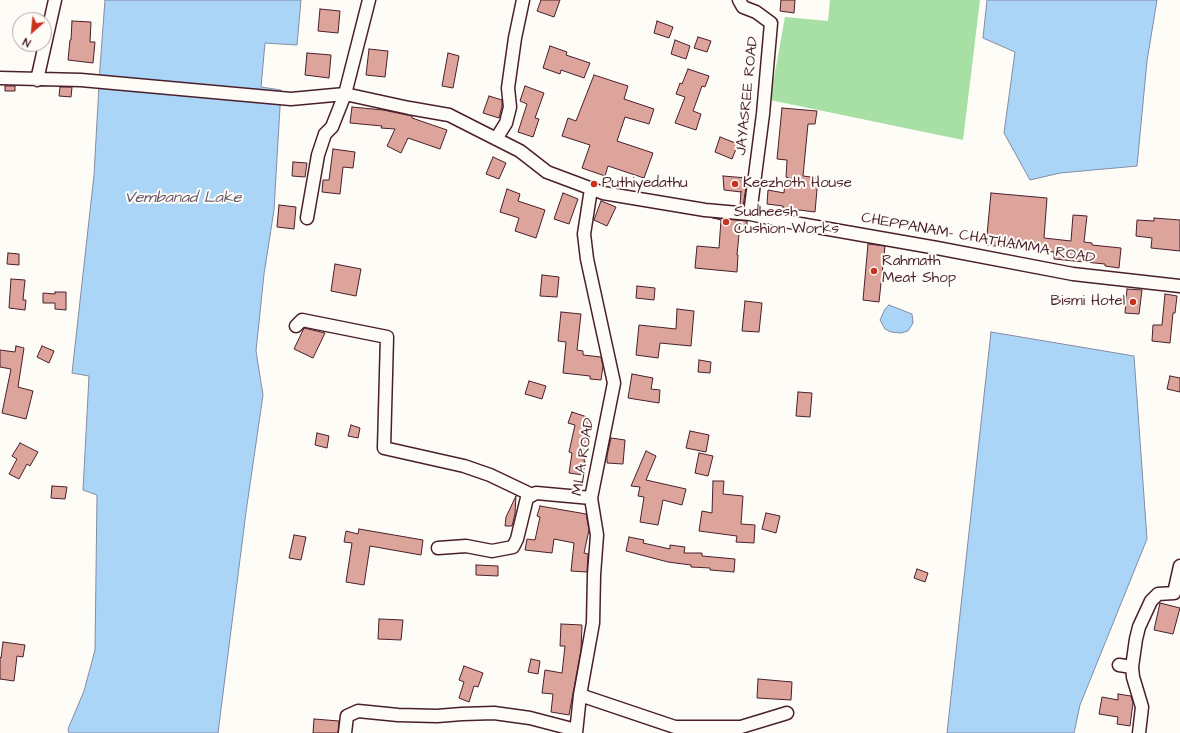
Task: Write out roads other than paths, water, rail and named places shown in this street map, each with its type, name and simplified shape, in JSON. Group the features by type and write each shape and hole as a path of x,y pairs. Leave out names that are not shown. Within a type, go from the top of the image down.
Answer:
{"street":[{"path":"37,80 55,0"},
{"path":"307,218 318,156 325,134 332,127 346,94 369,0"},
{"path":"496,139 506,123 510,107 508,88 515,38 523,0"},
{"name":"JAYASREE ROAD","path":"739,0 743,7 756,12 772,23 763,114 750,214"},
{"name":"CHEPPANAM- CHATHAMMA ROAD","path":"0,78 81,80 291,99 346,94 449,115 520,151 547,172 603,193 705,210 750,214 945,249 1073,274 1180,286"},
{"name":"MLA ROAD","path":"576,732 580,695 593,623 594,574 598,535 591,498 614,383 586,259 584,234 591,188"},
{"path":"296,326 302,320 387,337 384,448 464,466 490,475 532,495"},
{"path":"438,548 466,546 492,551 513,547 517,539 527,498 536,493 591,498"},
{"path":"1139,733 1142,707 1133,677 1132,667 1134,650 1140,627 1151,601 1158,594 1174,593 1180,566"},
{"path":"1119,665 1132,667"},
{"path":"580,695 675,727 741,727 787,714"},
{"path":"345,733 347,716 358,711 398,715 437,716 494,713 530,718 576,732"}],"water":[{"name":"Vembanad Lake","path":"105,0 301,0 297,45 265,43 261,87 281,90 274,210 264,274 256,351 263,395 246,512 218,733 69,733 68,729 84,691 95,650 97,495 83,490 89,376 72,373 94,175"},
{"path":"987,0 1157,0 1147,61 1137,166 1060,173 1030,180 1004,133 1015,52 983,38"},
{"path":"889,305 912,314 913,323 908,331 901,333 891,332 885,329 880,320 885,309"},
{"path":"991,332 1134,356 1147,539 1080,705 1074,733 947,733"}],"place":[{"name":"Puthiyedathu","path":"594,184"},
{"name":"Keezhoth House","path":"735,184"},
{"name":"Sudheesh Cushion Works","path":"726,222"},
{"name":"Rahmath Meat Shop","path":"874,271"},
{"name":"Bismi Hotel","path":"1133,302"}]}
